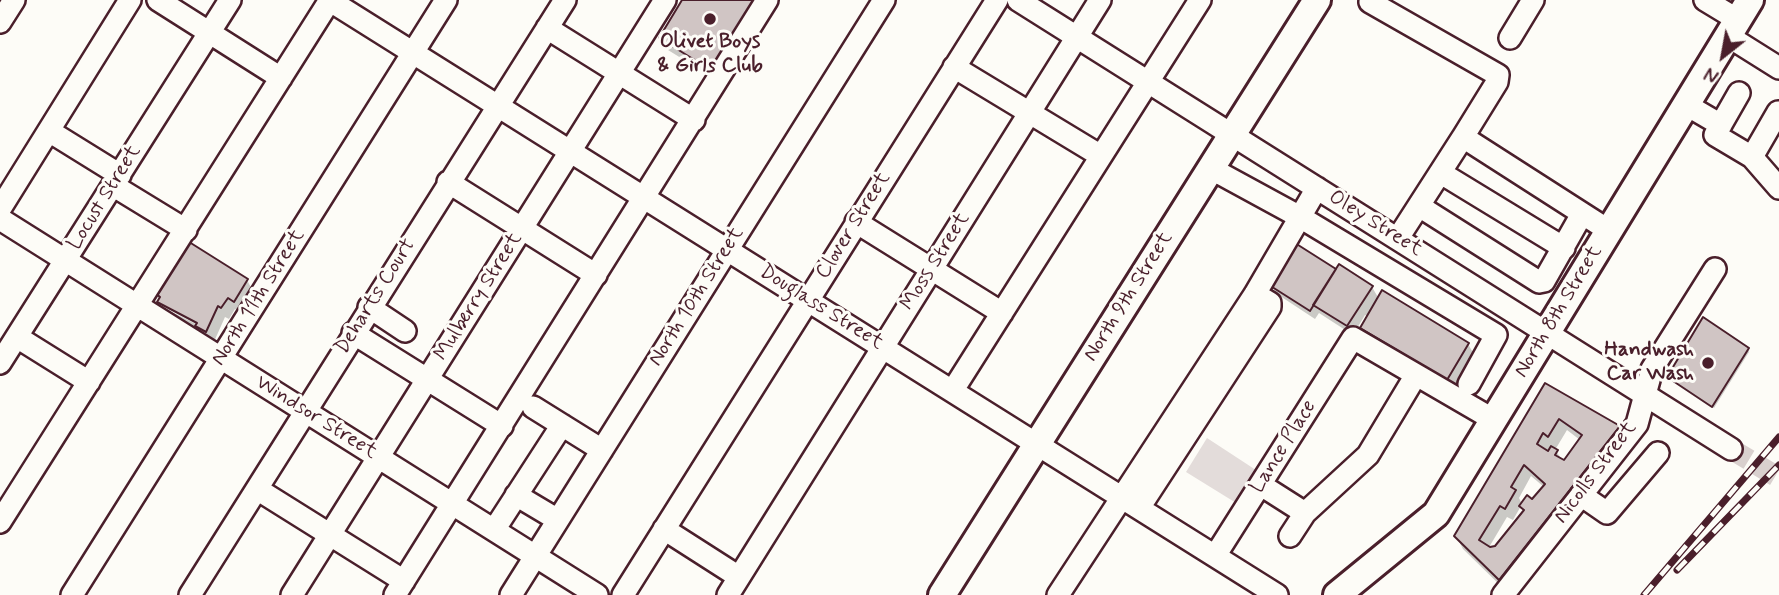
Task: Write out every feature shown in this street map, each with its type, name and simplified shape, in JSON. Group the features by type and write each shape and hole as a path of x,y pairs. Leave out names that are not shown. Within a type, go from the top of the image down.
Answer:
{"main road":[{"name":"North 9th Street","path":"942,595 1317,0"},
{"name":"North 8th Street","path":"1337,595 1436,514 1738,19"}],"street":[{"path":"0,22 14,0"},
{"path":"0,209 130,0"},
{"path":"158,0 281,78"},
{"name":"Locust Street","path":"0,363 10,338 66,260 230,0"},
{"path":"0,522 330,0"},
{"name":"Douglass Street","path":"330,0 1277,595"},
{"name":"North 11th Street","path":"72,595 446,0"},
{"name":"Deharts Court","path":"190,595 369,307 565,0"},
{"name":"Mulberry Street","path":"292,595 665,0"},
{"path":"257,489 331,535 399,588 694,120 766,0"},
{"name":"North 10th Street","path":"511,595 884,0"},
{"name":"Clover Street","path":"623,595 997,0"},
{"name":"Oley Street","path":"1018,0 1731,449"},
{"name":"Moss Street","path":"733,586 1100,0"},
{"path":"1510,38 1534,0"},
{"path":"1705,0 1738,19 1779,68"},
{"path":"953,390 1148,82 1196,1"},
{"path":"1370,2 1498,75 1419,206 1395,273"},
{"path":"547,28 694,120"},
{"path":"954,67 1101,156"},
{"path":"1739,93 1715,135 1752,158 1779,188"},
{"path":"1685,104 1721,125"},
{"path":"1752,158 1778,113"},
{"path":"49,131 186,230"},
{"path":"1463,137 1608,230"},
{"path":"1210,168 1300,217 1496,335 1469,384"},
{"path":"1441,173 1564,248"},
{"path":"448,182 596,275"},
{"path":"1058,595 1130,503 1270,307 1270,303 1255,294 1317,188"},
{"path":"1419,206 1539,282 1544,281 1582,214"},
{"name":"Windsor Street","path":"0,219 597,595"},
{"path":"856,222 1002,313"},
{"name":"Nicolls Street","path":"1503,595 1637,424 1652,369 1715,269"},
{"path":"369,307 405,331"},
{"path":"353,333 502,426"},
{"path":"10,338 89,382"},
{"name":"Lance Place","path":"1215,556 1353,338 1416,375"},
{"path":"1290,536 1306,513 1368,455 1416,375 1494,420"},
{"path":"534,407 602,450"},
{"path":"494,530 562,425"},
{"path":"1581,495 1607,513 1658,453"},
{"path":"1261,485 1306,513"},
{"path":"516,495 558,520"},
{"path":"664,529 733,586"}],"shaded area":[{"path":"1207,438 1262,474 1241,506 1186,472"}],"building":[{"name":"Olivet Boys & Girls Club","path":"682,0 760,0 736,42 730,38 711,70 659,38"},
{"path":"186,240 248,279 234,302 228,298 221,308 218,306 206,332 195,326 197,323 157,302 160,297 154,292"},
{"path":"1295,243 1336,269 1310,311 1269,285"},
{"path":"1339,264 1373,286 1347,326 1313,305"},
{"path":"1382,290 1469,343 1447,380 1360,328"},
{"name":"Handwash Car Wash","path":"1703,317 1749,348 1712,407 1667,377"},
{"path":"1545,383 1620,426 1499,580 1454,536","holes":["1559,419 1582,435 1564,460 1555,455 1558,450 1551,446 1548,451 1537,444 1543,433 1548,437","1524,465 1545,484 1532,499 1527,495 1519,506 1524,510 1495,546 1490,547 1479,540 1500,506 1505,509 1516,490 1511,487"]}],"tunnel":[{"path":"1731,449 1779,478"}],"railway":[{"path":"1644,595 1779,437"},
{"path":"1677,570 1779,465"}],"place":[{"name":"Olivet Boys & Girls Club","path":"710,19"},
{"name":"Handwash Car Wash","path":"1708,363"}]}
